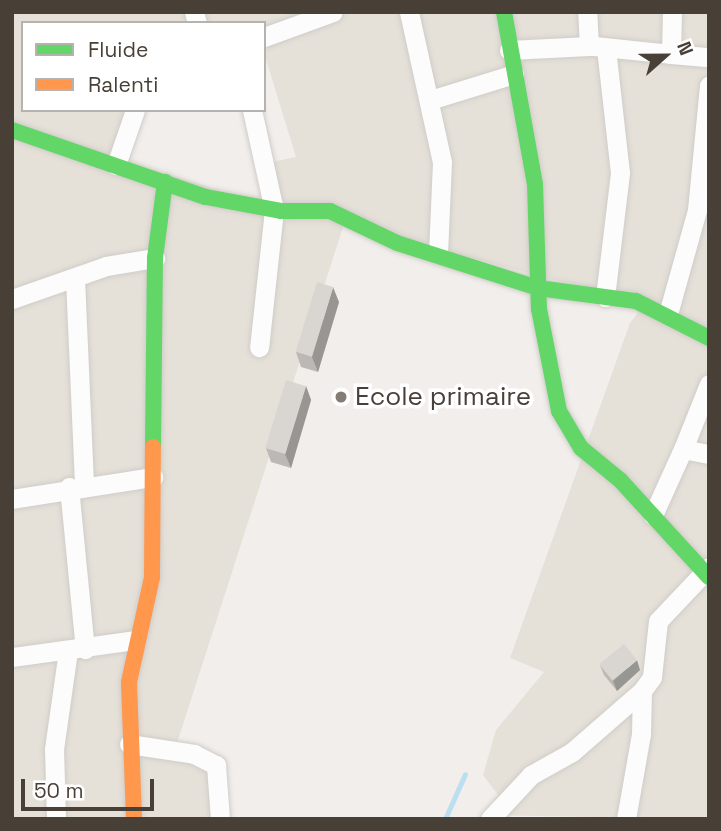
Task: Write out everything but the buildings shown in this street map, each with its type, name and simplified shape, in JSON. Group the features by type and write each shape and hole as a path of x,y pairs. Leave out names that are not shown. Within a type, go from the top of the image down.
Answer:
{"street":[{"path":"266,36 312,14 333,12"},
{"path":"409,12 430,100 443,172 438,254"},
{"path":"490,819 531,775 572,752 642,691 652,677 658,621 707,572 653,514 581,448 559,411 538,288 535,184 504,12"},
{"path":"587,12 597,47 620,173 605,297"},
{"path":"671,54 672,12"},
{"path":"509,50 597,47 709,57"},
{"path":"430,100 514,74"},
{"path":"668,314 698,210 709,86"},
{"path":"116,165 134,112"},
{"path":"252,112 274,210 259,347"},
{"path":"12,130 165,182 274,210 330,211 397,243 538,288 605,297 668,314 709,338"},
{"path":"134,819 129,744 134,640 151,581 155,258 165,182"},
{"path":"12,299 75,278 155,258"},
{"path":"56,819 54,749 76,650 75,278"},
{"path":"653,514 709,384"},
{"path":"683,449 709,454"},
{"path":"12,499 76,486 153,477"},
{"path":"12,657 134,640"},
{"path":"626,819 642,691"},
{"path":"129,744 185,752 214,764 220,819"}],"shaded area":[{"path":"12,12 709,12 709,819 485,815 498,795 483,775 496,730 544,672 510,658 630,323 645,304 344,224 177,743 214,754 214,819 12,819","holes":["21,21 266,21 266,60 296,157 262,164 263,203 113,158 127,112 21,112"]}],"waterway":[{"path":"445,819 465,774"}],"traffic: fast":[{"path":"504,12 535,184 539,309 559,411 581,448 620,480 709,577"},
{"path":"12,130 206,197 281,211 330,211 397,243 538,288 636,301 709,338"},
{"path":"153,447 155,258 165,182"}],"traffic: slow":[{"path":"134,819 129,682 152,577 153,447"}],"place":[{"name":"Ecole primaire","path":"341,397"}]}
